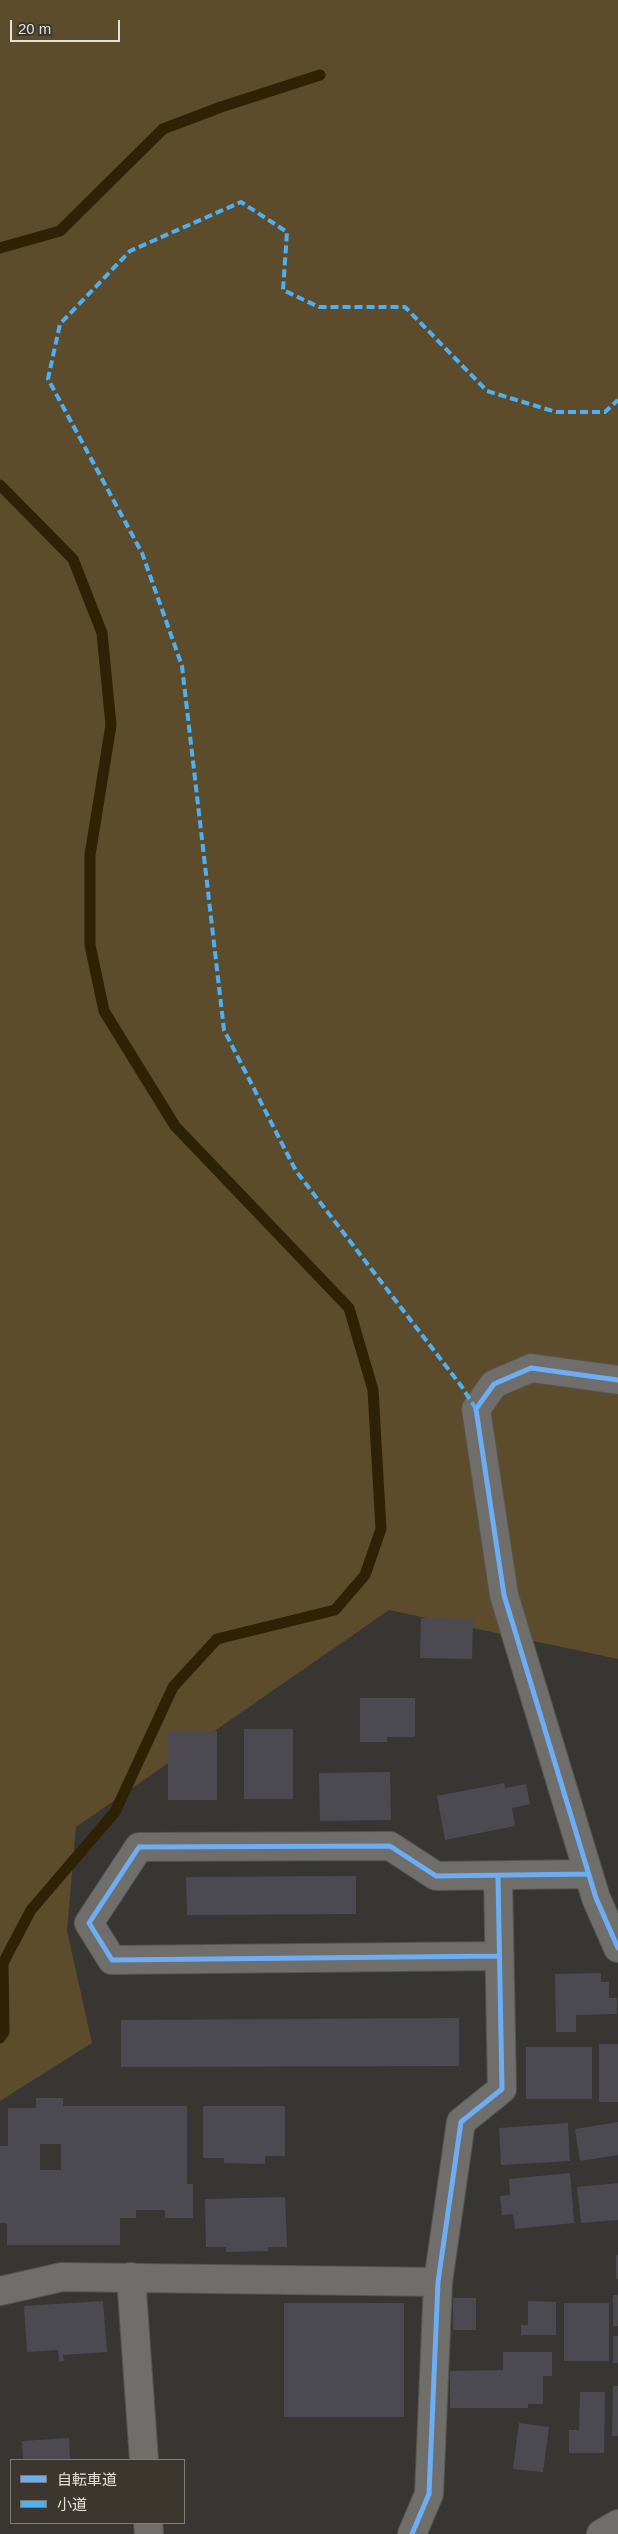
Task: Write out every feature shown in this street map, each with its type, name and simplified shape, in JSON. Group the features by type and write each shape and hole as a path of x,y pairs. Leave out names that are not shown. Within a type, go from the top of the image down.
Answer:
{"street":[{"path":"618,1380 531,1368 494,1384 476,1409 504,1595 588,1874 596,1898 618,1948"},
{"path":"499,1956 112,1960 89,1923 139,1847 390,1846 436,1876 588,1874"},
{"path":"412,2534 429,2494 438,2282 461,2122 502,2089 498,1876"},
{"path":"0,2290 62,2277 438,2282"},
{"path":"131,2277 144,2459"},
{"path":"600,2534 618,2524"}],"shaded area":[{"path":"0,0 618,0 618,1659 389,1610 76,1827 67,1931 92,2043 0,2101"}],"building":[{"path":"421,1618 473,1619 472,1659 420,1658"},
{"path":"360,1698 415,1698 415,1737 387,1737 387,1742 360,1742"},
{"path":"244,1729 293,1729 293,1799 244,1799"},
{"path":"168,1731 217,1731 217,1800 168,1800"},
{"path":"390,1772 391,1820 320,1821 319,1773"},
{"path":"504,1783 505,1788 526,1784 530,1804 512,1808 515,1826 445,1840 437,1796"},
{"path":"356,1876 356,1914 187,1915 186,1877"},
{"path":"601,1973 601,1982 609,1982 609,1998 617,1998 617,2014 576,2015 576,2032 556,2032 555,1974"},
{"path":"459,2018 459,2066 121,2067 121,2020"},
{"path":"599,2044 618,2044 618,2102 599,2102"},
{"path":"526,2047 592,2047 592,2099 526,2099"},
{"path":"36,2098 63,2098 63,2106 187,2106 187,2184 193,2184 193,2218 165,2218 165,2210 136,2210 136,2218 120,2218 120,2245 7,2245 7,2223 0,2223 0,2146 8,2146 8,2108 36,2108","holes":["40,2144 61,2144 61,2170 40,2170"]},
{"path":"203,2106 285,2106 285,2156 265,2156 265,2164 224,2163 224,2158 203,2158"},
{"path":"618,2122 618,2155 580,2161 575,2129"},
{"path":"568,2123 570,2161 501,2165 499,2128"},
{"path":"570,2173 574,2223 515,2229 513,2214 502,2215 500,2196 510,2195 509,2179"},
{"path":"618,2183 618,2220 581,2223 577,2187"},
{"path":"285,2197 287,2247 268,2247 268,2251 226,2252 226,2247 206,2247 205,2199"},
{"path":"616,2255 618,2255 618,2279 616,2279"},
{"path":"613,2295 618,2295 618,2326 613,2326"},
{"path":"453,2298 476,2298 476,2330 453,2330"},
{"path":"103,2301 107,2352 63,2355 64,2361 59,2362 58,2350 27,2352 24,2306"},
{"path":"528,2301 556,2302 556,2335 521,2335 521,2325 528,2325"},
{"path":"284,2303 404,2303 404,2417 284,2417"},
{"path":"564,2303 609,2303 609,2361 564,2361"},
{"path":"613,2336 618,2336 618,2363 613,2363"},
{"path":"503,2352 552,2352 552,2376 543,2376 543,2404 528,2404 528,2408 450,2408 450,2371 503,2370"},
{"path":"613,2386 618,2386 618,2436 612,2436"},
{"path":"580,2392 605,2392 604,2453 569,2453 569,2430 579,2430"},
{"path":"519,2423 549,2427 543,2472 513,2469"},
{"path":"69,2438 70,2459 23,2459 22,2441"}],"waterway":[{"path":"0,248 60,231 163,129 221,107 320,75"},
{"path":"0,485 73,559 102,633 111,725 90,855 90,945 104,1011 175,1126 349,1308 373,1390 381,1529 365,1575 335,1610 217,1639 173,1687 115,1812 31,1910 3,1963 4,2032 0,2038"}],"marked path":[{"path":"476,1409 462,1387 296,1171 224,1030 182,666 142,553 48,379 60,324 130,251 241,202 287,232 283,290 319,307 405,307 487,391 556,412 605,412 618,400"}],"cycle path":[{"path":"618,1380 531,1368 494,1384 476,1409 504,1595 596,1898 618,1948"},
{"path":"499,1956 112,1960 89,1923 139,1847 390,1846 436,1876 588,1874"},
{"path":"412,2534 429,2494 438,2282 461,2122 502,2089 498,1876"}]}
